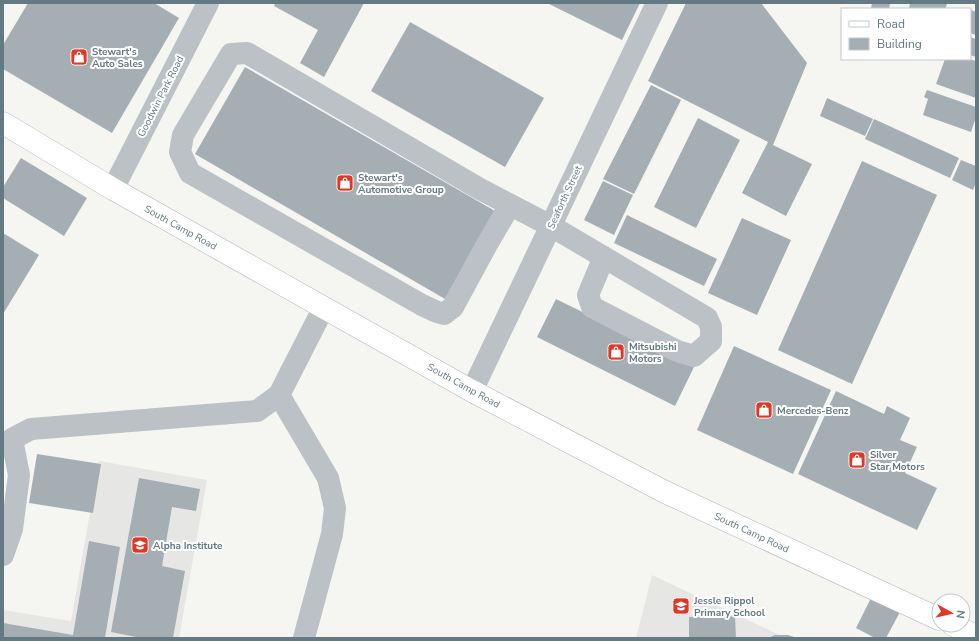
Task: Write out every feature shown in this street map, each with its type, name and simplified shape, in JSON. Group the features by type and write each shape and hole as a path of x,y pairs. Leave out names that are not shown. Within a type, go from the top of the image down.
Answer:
{"main road":[{"name":"South Camp Road","path":"3,123 113,189 472,391 665,492 931,615"}],"street":[{"name":"Goodwin Park Road","path":"113,189 208,3"},
{"name":"Seaforth Street","path":"472,391 657,3"},
{"path":"510,205 453,307 444,314 422,305 190,173 180,152 183,135 231,54 247,53 480,189 551,226 604,257 707,318 711,327 711,341 694,356 677,351 592,307 588,295 604,257"},
{"path":"3,555 12,529 18,475 12,439 31,429 257,412 279,395 324,307"},
{"path":"279,395 328,478 335,508 332,534 304,638"}],"shaded area":[{"name":"Alpha Institute","path":"99,461 207,480 179,638 3,638 3,610 71,621"},
{"name":"Jessle Rippol Primary School","path":"652,575 786,638 636,638"}],"building":[{"name":"Stewart's Auto Sales","path":"28,3 154,3 179,18 112,133 3,69 3,45"},
{"path":"275,3 364,3 324,77 300,63 318,30 274,6"},
{"path":"547,3 640,3 622,40"},
{"path":"686,3 761,3 807,63 773,145 812,164 786,216 742,193 768,142 648,81"},
{"path":"872,3 890,4 889,8 871,8"},
{"path":"910,3 947,4 945,8 909,8"},
{"path":"971,10 976,12 976,35 971,33"},
{"path":"410,22 544,98 505,167 371,91"},
{"path":"971,37 976,39 976,57 971,55"},
{"path":"945,60 971,60 976,61 976,98 936,84"},
{"name":"Stewart's Automotive Group","path":"245,67 495,211 445,299 195,154"},
{"path":"651,85 681,100 634,194 603,179"},
{"path":"927,90 976,107 976,117 971,132 923,115 928,99 924,97"},
{"path":"827,98 873,119 865,136 820,116"},
{"path":"698,118 740,140 696,228 654,207"},
{"path":"874,119 959,158 950,178 865,139"},
{"path":"21,158 87,198 64,236 3,198 3,187"},
{"path":"961,160 976,166 976,182 973,190 952,180"},
{"path":"862,161 937,195 852,384 778,350"},
{"path":"603,181 633,195 614,235 584,220"},
{"path":"627,215 717,259 704,286 614,243"},
{"path":"742,218 791,240 757,315 708,293"},
{"path":"3,233 39,255 3,314"},
{"name":"Mitsubishi Motors","path":"556,299 694,367 675,406 537,337"},
{"name":"Mercedes-Benz","path":"734,346 831,390 793,474 697,430"},
{"name":"Silver Star Motors","path":"836,391 884,414 887,406 910,418 900,440 917,447 905,473 937,488 917,530 798,474"},
{"path":"37,454 101,464 93,513 29,503"},
{"path":"139,478 200,489 196,511 172,507 162,566 185,571 173,638 141,638 111,632"},
{"path":"89,541 120,547 105,638 3,638 3,623 73,635"},
{"path":"871,598 900,612 886,638 875,638 856,628"},
{"path":"735,616 736,638 689,638 689,617"},
{"path":"775,635 788,635 797,638 768,638"}],"place":[{"name":"Stewart's Auto Sales","path":"79,57"},
{"name":"Stewart's Automotive Group","path":"345,183"},
{"name":"Mitsubishi Motors","path":"616,352"},
{"name":"Mercedes-Benz","path":"764,410"},
{"name":"Silver Star Motors","path":"857,460"},
{"name":"Alpha Institute","path":"140,545"},
{"name":"Jessle Rippol Primary School","path":"681,606"}]}
